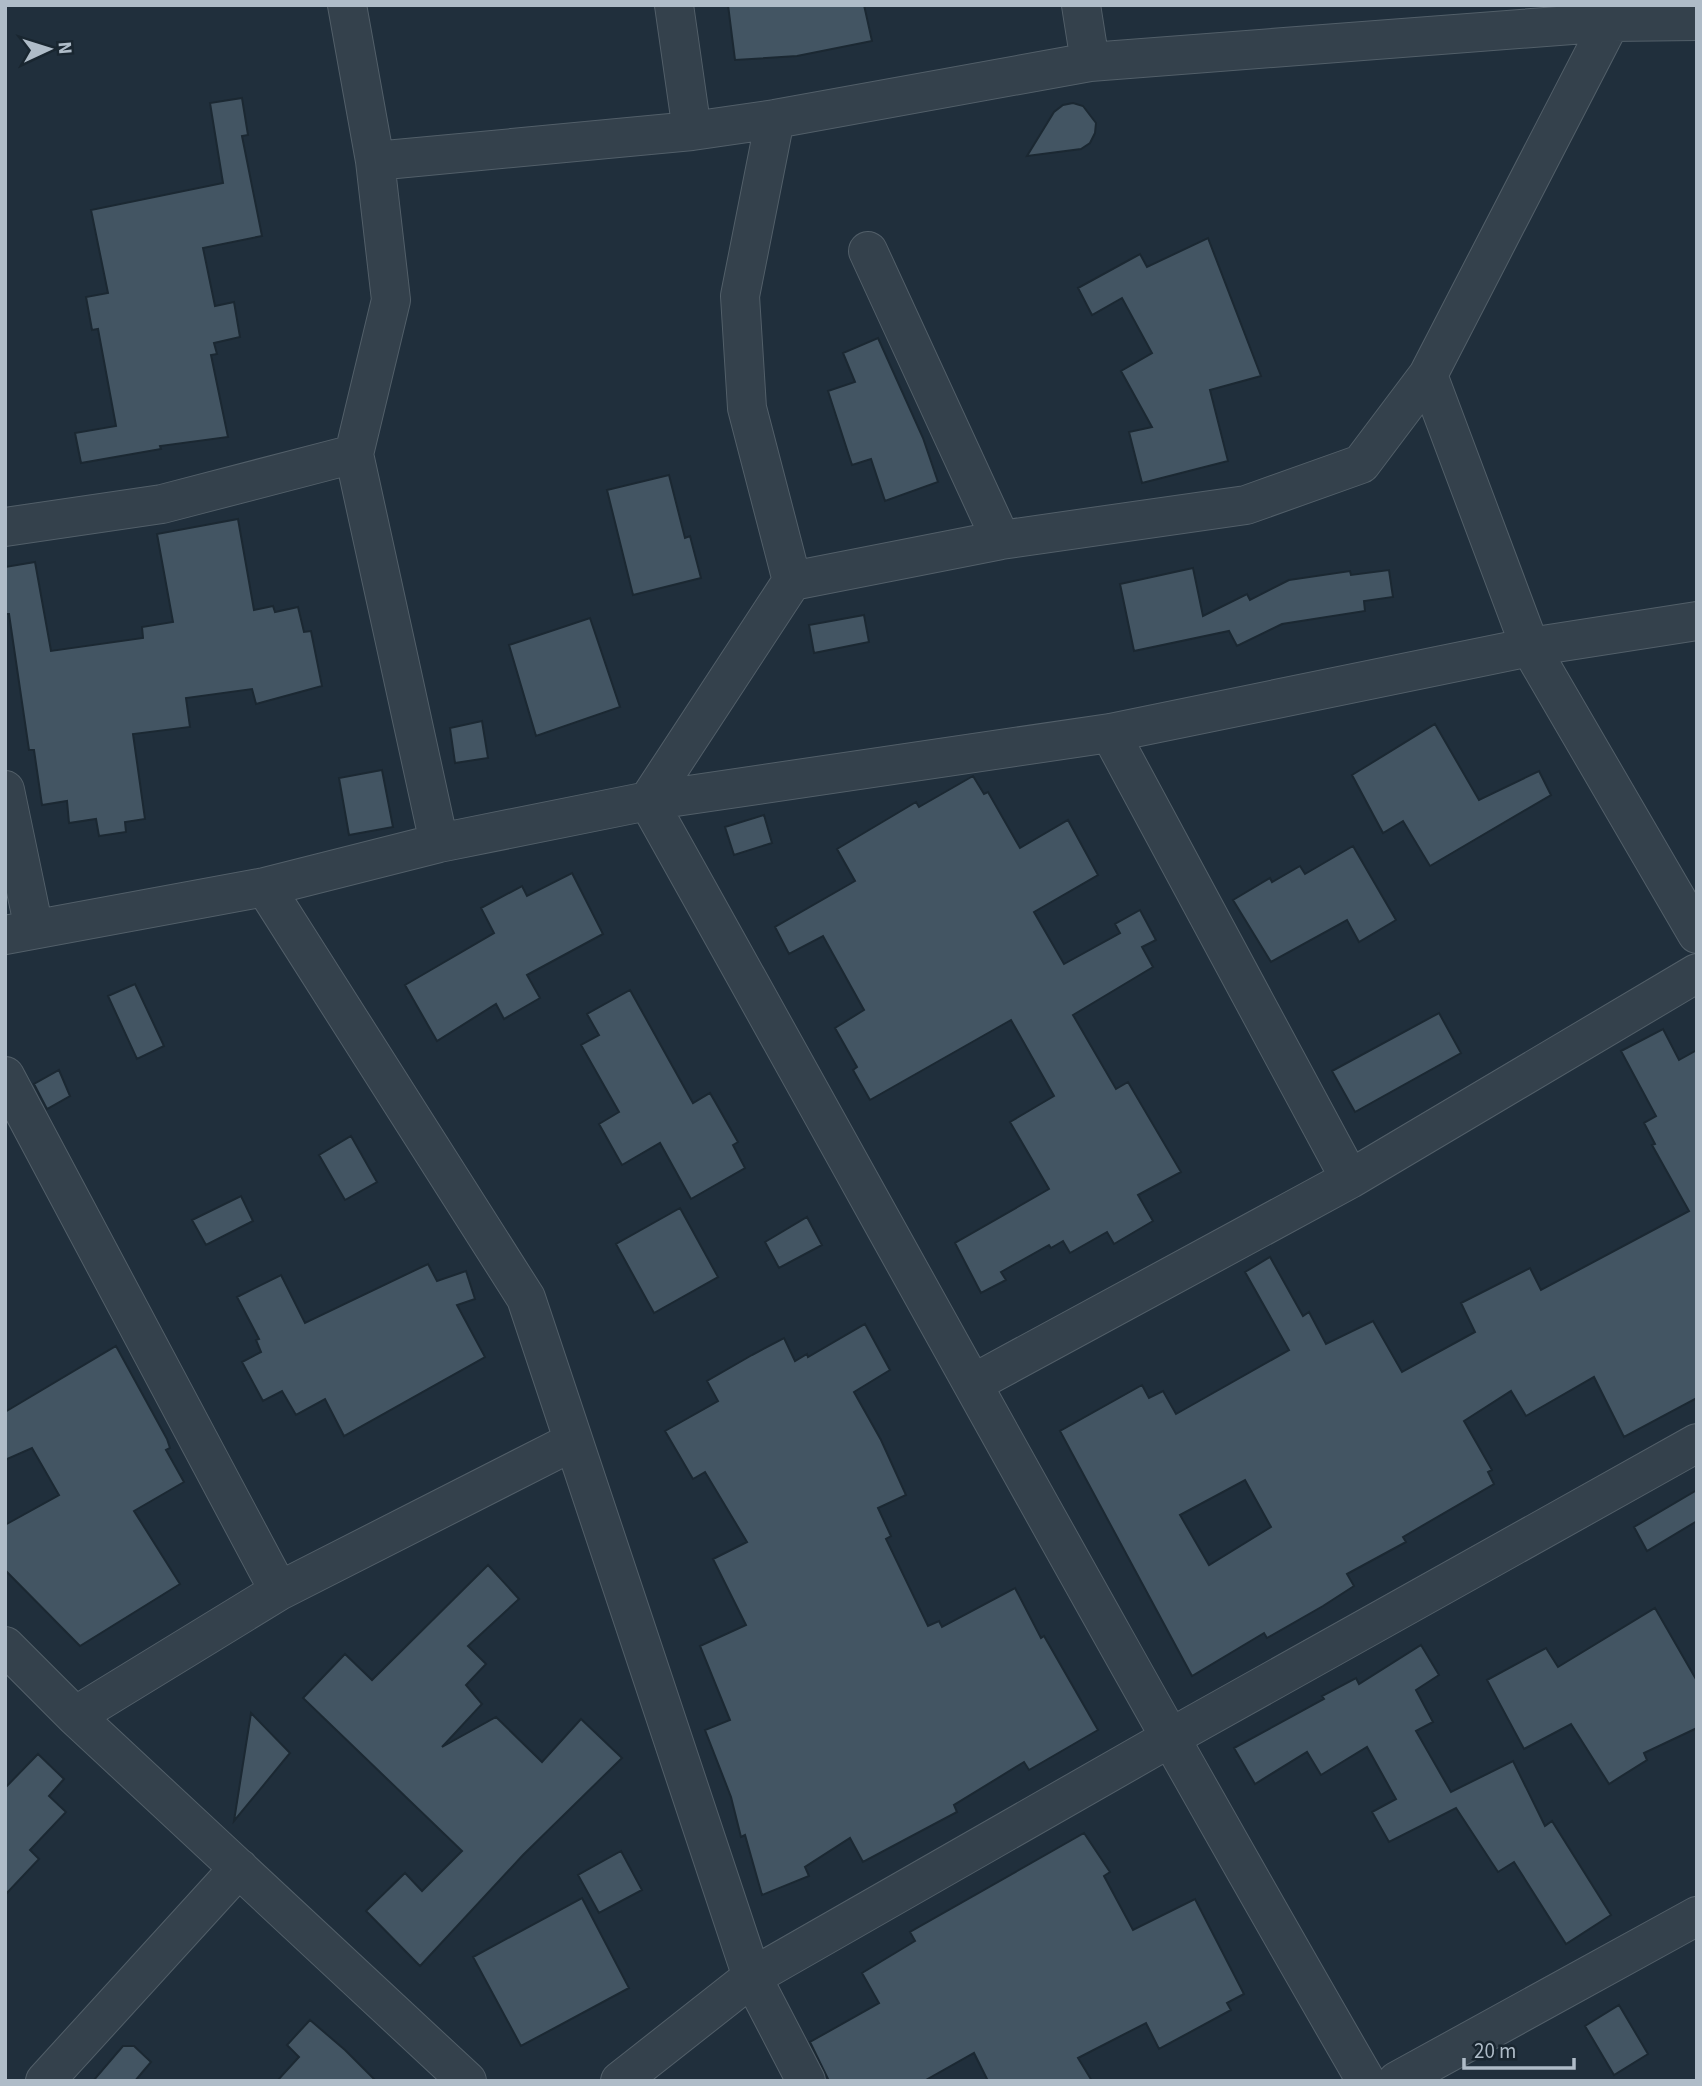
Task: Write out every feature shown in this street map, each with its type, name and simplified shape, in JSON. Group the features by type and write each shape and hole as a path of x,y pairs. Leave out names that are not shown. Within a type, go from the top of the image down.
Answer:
{"street":[{"path":"347,5 375,161 391,300 355,454 439,843"},
{"path":"674,5 692,131"},
{"path":"1081,5 1090,62"},
{"path":"375,161 692,131 775,119 1090,62 1615,14 1697,21"},
{"path":"648,801 792,581 1001,540 1246,505 1361,464 1427,375 1615,14"},
{"path":"775,119 740,296 747,408 792,581"},
{"path":"868,251 1001,540"},
{"path":"1427,375 1530,647 1697,934"},
{"path":"5,527 162,504 355,454"},
{"path":"5,790 19,932 265,887 439,843 648,801 1110,733 1530,647 1697,621"},
{"path":"1110,733 1350,1179"},
{"path":"648,801 974,1383 1168,1739 1366,2081"},
{"path":"265,887 526,1298 752,1977 806,2081"},
{"path":"974,1383 1350,1179 1697,973"},
{"path":"5,1076 279,1591"},
{"path":"75,1716 279,1591 572,1442"},
{"path":"620,2081 752,1977 1168,1739 1697,1443"},
{"path":"5,1646 75,1716 467,2081"},
{"path":"45,2081 239,1868"},
{"path":"1397,2081 1697,1916"}],"building":[{"path":"728,5 864,5 872,41 797,56 735,60"},
{"path":"242,98 248,135 242,136 262,236 203,248 215,306 234,302 240,337 214,343 217,354 211,355 228,437 160,446 161,449 81,463 75,433 116,426 98,329 92,330 86,297 108,293 91,210 223,183 210,103"},
{"path":"1073,103 1083,106 1096,123 1090,143 1081,149 1027,156 1054,112 1063,105"},
{"path":"1208,238 1261,376 1210,390 1228,461 1142,483 1129,432 1152,427 1121,371 1152,353 1122,298 1092,315 1078,288 1140,254 1147,267"},
{"path":"878,338 923,438 938,482 885,501 871,459 852,465 828,391 855,382 843,353"},
{"path":"669,475 685,538 690,536 701,578 633,595 607,490"},
{"path":"238,519 254,610 273,606 275,612 298,607 304,632 311,631 322,686 256,704 252,689 186,698 190,727 133,734 145,819 125,822 126,832 99,836 96,819 69,823 67,801 42,805 34,750 29,750 9,614 5,614 5,567 35,562 51,651 143,638 142,627 173,622 157,534"},
{"path":"1193,568 1203,616 1247,594 1250,600 1289,580 1350,571 1351,575 1389,570 1393,597 1364,601 1365,611 1282,624 1237,646 1229,631 1134,651 1120,584"},
{"path":"864,615 869,642 814,653 809,625"},
{"path":"590,618 620,707 536,736 509,645"},
{"path":"482,721 488,758 455,763 450,728"},
{"path":"1435,724 1479,800 1539,771 1551,795 1430,866 1403,821 1383,833 1352,775"},
{"path":"382,770 393,827 349,835 339,778"},
{"path":"973,776 984,794 988,792 1020,848 1068,820 1098,875 1034,912 1064,964 1120,933 1115,924 1140,910 1156,940 1142,947 1153,967 1073,1015 1116,1089 1128,1082 1181,1172 1138,1195 1153,1221 1114,1244 1107,1232 1070,1253 1063,1241 1051,1248 1049,1245 1001,1272 1006,1280 981,1293 955,1243 1049,1189 1010,1122 1054,1096 1011,1020 870,1100 853,1070 857,1067 835,1028 864,1010 823,936 789,954 775,927 855,881 837,849 916,802 919,807"},
{"path":"764,815 772,843 734,855 725,827"},
{"path":"1353,846 1396,920 1359,942 1347,920 1271,962 1233,900 1270,878 1272,882 1300,866 1305,874"},
{"path":"572,873 603,934 527,975 540,998 504,1019 496,1004 437,1041 405,985 494,933 481,908 522,886 527,896"},
{"path":"135,984 164,1046 137,1059 108,996"},
{"path":"630,990 693,1103 710,1093 738,1142 733,1145 745,1168 691,1199 660,1143 622,1165 599,1124 619,1112 581,1045 599,1035 587,1014"},
{"path":"1439,1013 1461,1053 1355,1112 1332,1071"},
{"path":"1663,1029 1679,1060 1697,1050 1697,1398 1624,1437 1594,1377 1526,1416 1511,1391 1464,1421 1492,1470 1488,1472 1494,1484 1403,1537 1406,1542 1347,1574 1354,1586 1323,1606 1267,1638 1264,1633 1192,1676 1060,1431 1142,1385 1149,1398 1163,1391 1176,1414 1289,1350 1245,1272 1270,1257 1303,1316 1309,1312 1326,1344 1373,1321 1402,1372 1475,1332 1461,1303 1530,1268 1541,1290 1689,1211 1652,1145 1655,1144 1644,1123 1656,1116 1621,1051","holes":["1245,1480 1271,1527 1209,1565 1180,1515"]},
{"path":"59,1070 70,1096 47,1109 34,1084"},
{"path":"351,1136 377,1182 345,1200 319,1155"},
{"path":"241,1196 253,1221 206,1245 192,1220"},
{"path":"680,1208 718,1277 654,1313 616,1244"},
{"path":"807,1217 822,1245 779,1268 765,1242"},
{"path":"428,1264 437,1281 466,1271 475,1299 457,1305 485,1357 344,1436 325,1399 296,1415 282,1391 263,1401 242,1362 261,1352 256,1340 259,1339 237,1297 281,1275 305,1323"},
{"path":"865,1324 890,1370 854,1392 881,1440 906,1495 878,1508 891,1536 886,1539 928,1626 939,1621 942,1627 1015,1588 1041,1638 1044,1636 1098,1730 1029,1770 1024,1762 954,1805 957,1812 863,1862 850,1838 805,1867 809,1876 762,1895 745,1835 741,1837 731,1797 705,1730 730,1720 700,1646 746,1625 713,1559 747,1542 705,1472 693,1479 665,1431 718,1401 707,1381 752,1355 784,1338 795,1361 807,1354 808,1357"},
{"path":"116,1346 167,1439 170,1448 166,1450 184,1482 134,1511 180,1584 80,1646 5,1570 5,1525 59,1495 32,1448 5,1460 5,1412"},
{"path":"1697,1490 1697,1521 1647,1551 1634,1527"},
{"path":"488,1565 519,1599 468,1646 486,1664 466,1685 482,1704 442,1747 496,1717 542,1762 581,1719 622,1758 523,1855 420,1966 366,1911 405,1873 422,1891 462,1851 303,1698 345,1654 372,1680"},
{"path":"1655,1608 1697,1681 1697,1728 1644,1753 1647,1760 1609,1784 1571,1724 1524,1749 1487,1680 1546,1648 1558,1667"},
{"path":"1421,1645 1439,1675 1416,1690 1433,1722 1416,1731 1451,1792 1513,1761 1545,1826 1552,1821 1611,1915 1566,1944 1514,1862 1498,1872 1456,1808 1389,1842 1372,1812 1396,1799 1367,1747 1321,1775 1307,1752 1255,1784 1234,1748 1324,1699 1322,1696 1356,1678 1359,1684"},
{"path":"251,1713 290,1753 234,1821"},
{"path":"38,1754 64,1779 49,1796 66,1812 30,1850 39,1859 5,1895 5,1788"},
{"path":"1084,1833 1110,1872 1104,1876 1133,1930 1195,1899 1244,1994 1227,2003 1231,2010 1159,2049 1146,2023 1078,2058 1092,2081 988,2081 974,2053 924,2081 829,2081 810,2042 879,2003 862,1973 915,1941 910,1932"},
{"path":"621,1851 642,1890 599,1913 578,1875"},
{"path":"582,1898 629,1988 521,2046 473,1957"},
{"path":"1619,2005 1648,2054 1614,2075 1585,2026"},
{"path":"310,2020 376,2081 277,2081 299,2057 287,2045"},
{"path":"123,2046 134,2046 151,2062 135,2081 93,2081"}]}
